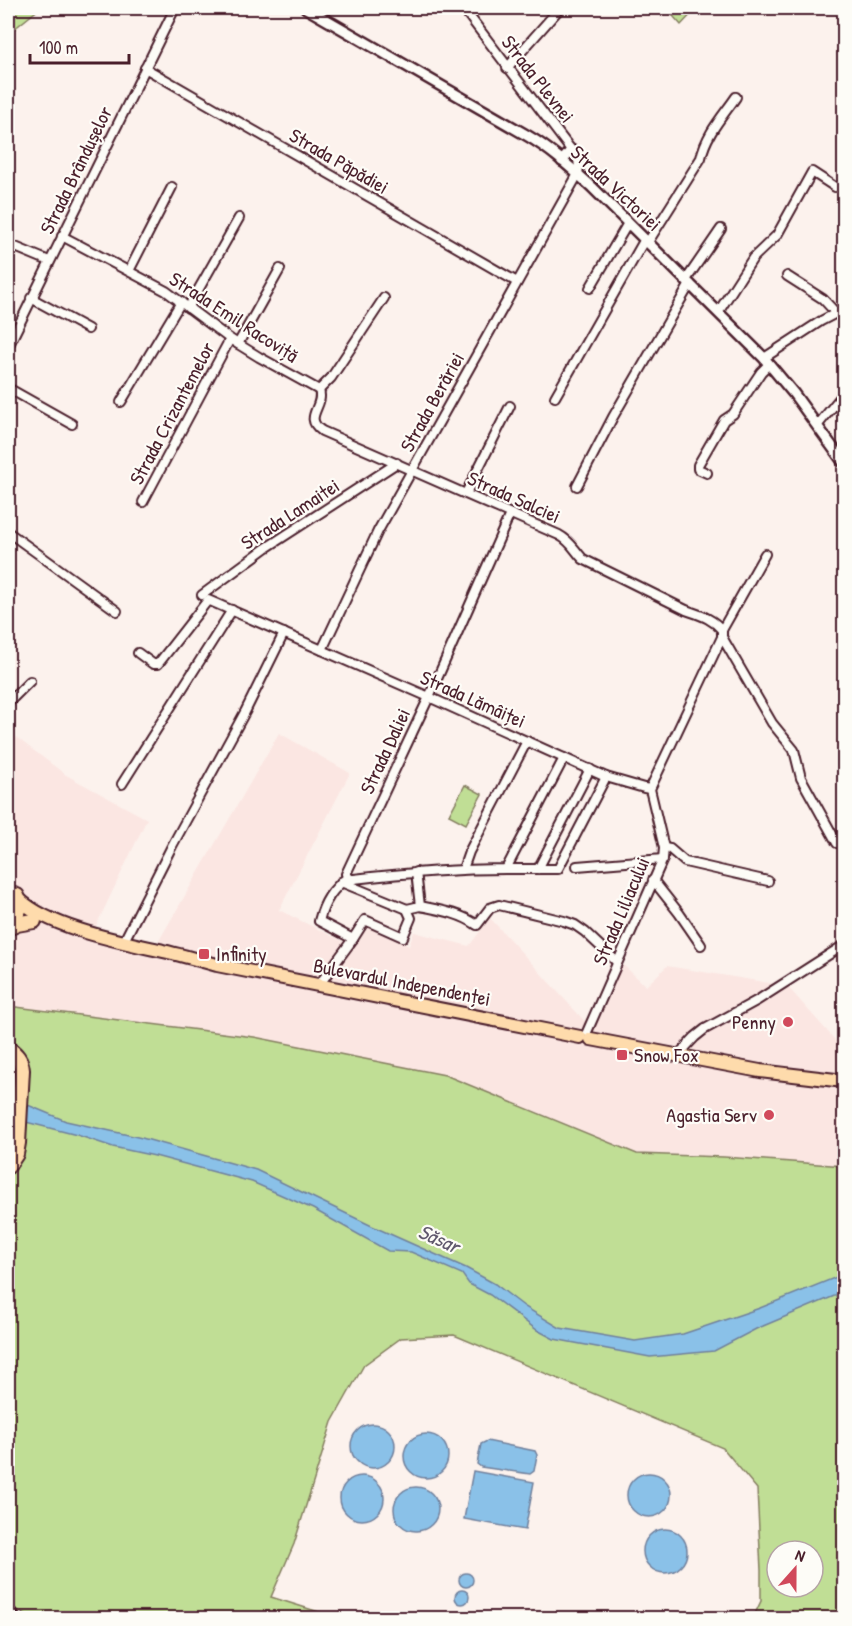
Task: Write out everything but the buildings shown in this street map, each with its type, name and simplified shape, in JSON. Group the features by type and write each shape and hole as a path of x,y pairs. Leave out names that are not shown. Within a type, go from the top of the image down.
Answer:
{"highway":[{"path":"12,894 21,906 9,920 17,924 34,921"},
{"path":"8,1048 22,1062 16,1154 8,1166"}],"main road":[{"name":"Bulevardul Independenței","path":"12,894 38,914 62,923 123,943 217,965"},
{"name":"Bulevardul Independenței","path":"34,921 120,948 180,960 217,965 760,1071 844,1081"}],"street":[{"name":"Strada Brândușelor","path":"8,347 175,8"},
{"name":"Strada Victoriei","path":"306,8 545,146 578,174 767,361 844,463"},
{"name":"Strada Plevnei","path":"463,8 578,159 578,174"},
{"path":"507,68 560,8"},
{"name":"Strada Păpădiei","path":"145,68 517,282"},
{"path":"555,397 646,241 701,158 711,133 736,97"},
{"path":"562,161 571,150"},
{"path":"719,311 753,258 777,235 812,172 835,187"},
{"name":"Strada Berăriei","path":"322,650 378,531 578,174"},
{"path":"129,271 172,187"},
{"path":"188,308 239,218"},
{"path":"590,288 628,223"},
{"path":"577,486 688,282 721,229"},
{"name":"Strada Emil Racoviță","path":"62,236 166,291 230,339 320,390"},
{"path":"8,244 49,261"},
{"path":"238,344 280,269"},
{"path":"787,276 823,299 836,313"},
{"path":"31,298 88,329"},
{"path":"320,390 331,378 384,298"},
{"path":"121,402 181,302"},
{"path":"707,473 698,469 698,465 724,420 734,412 767,361 844,309"},
{"name":"Strada Crizantemelor","path":"143,502 230,339"},
{"path":"8,388 72,424"},
{"name":"Strada Salciei","path":"320,390 321,400 313,420 316,427 322,431 559,534 573,545 583,559 711,619 722,633"},
{"path":"817,426 844,393"},
{"path":"466,493 510,406"},
{"name":"Strada Lamaitei","path":"138,653 153,664 158,664 205,597 266,548 397,464"},
{"name":"Strada Daliei","path":"353,939 319,921 322,908 335,887 345,877 429,697 510,514"},
{"path":"8,532 117,611"},
{"path":"650,789 722,633 765,554"},
{"name":"Strada Lămâiței","path":"205,597 606,777 650,789"},
{"path":"122,784 232,610"},
{"path":"123,943 284,633"},
{"path":"722,633 772,723 794,750 801,778 837,843"},
{"path":"8,703 30,681"},
{"path":"463,869 469,852 527,741"},
{"path":"506,869 564,758"},
{"path":"538,869 590,769"},
{"path":"345,877 354,879 463,869 558,869 606,777"},
{"name":"Strada Liliacului","path":"586,1036 663,859 664,848 650,789"},
{"path":"664,848 670,849 685,862 768,880"},
{"path":"577,866 663,859"},
{"path":"416,872 420,906"},
{"path":"319,985 365,920 403,937 411,918 407,909 345,877"},
{"path":"654,880 700,945"},
{"path":"407,909 420,906 457,914 477,925 490,908 500,905 564,921 585,932 617,962"},
{"path":"678,1055 694,1037 705,1029 758,1000 844,945"}],"shaded area":[{"path":"8,731 66,775 147,819 95,928 157,944 279,733 350,773 279,910 352,946 367,927 409,946 414,932 469,946 490,918 591,1028 620,962 646,986 667,966 787,986 844,1050 844,1166 724,1157 637,1154 445,1075 254,1037 8,1006"}],"green space":[{"path":"8,8 40,8 8,34"},
{"path":"666,8 697,8 681,25"},
{"path":"465,785 482,794 466,824 449,815"},
{"path":"8,1006 254,1037 445,1075 637,1154 724,1157 844,1166 844,1618 753,1618 761,1601 757,1489 723,1448 454,1335 401,1338 364,1365 332,1422 294,1544 271,1597 338,1618 8,1618"}],"water":[{"path":"23,1103 66,1121 142,1138 256,1170 466,1268 495,1284 525,1307 560,1328 635,1341 683,1334 760,1308 844,1274 844,1292 756,1329 714,1351 650,1357 554,1339 537,1330 490,1295 469,1284 462,1274 411,1252 388,1251 313,1209 252,1182 18,1120 8,1121 8,1105"},
{"path":"373,1424 388,1431 395,1446 388,1461 373,1468 358,1461 351,1446 358,1431"},
{"path":"426,1434 441,1441 448,1456 441,1471 426,1478 411,1471 404,1456 411,1441"},
{"path":"487,1441 535,1451 537,1455 534,1471 530,1474 481,1467 477,1464 481,1444"},
{"path":"473,1471 534,1482 525,1530 464,1519"},
{"path":"649,1473 664,1480 671,1495 664,1510 649,1517 634,1510 627,1495 634,1480"},
{"path":"362,1476 377,1483 384,1498 377,1513 362,1520 347,1513 340,1498 347,1483"},
{"path":"416,1487 431,1494 438,1509 431,1524 416,1531 401,1524 394,1509 401,1494"},
{"path":"665,1529 680,1536 687,1551 680,1566 665,1573 650,1566 643,1551 650,1536"},
{"path":"466,1573 471,1575 473,1580 471,1585 466,1587 461,1585 459,1580 461,1575"},
{"path":"462,1590 467,1592 469,1597 467,1602 462,1604 457,1602 455,1597 457,1592"}],"railway":[{"path":"8,1606 27,1618"}],"place":[{"name":"Infinity","path":"204,954"},
{"name":"Penny","path":"788,1022"},
{"name":"Snow Fox","path":"622,1055"},
{"name":"Agastia Serv","path":"769,1115"}],"water label":[{"name":"Săsar","path":"439,1239"}]}
